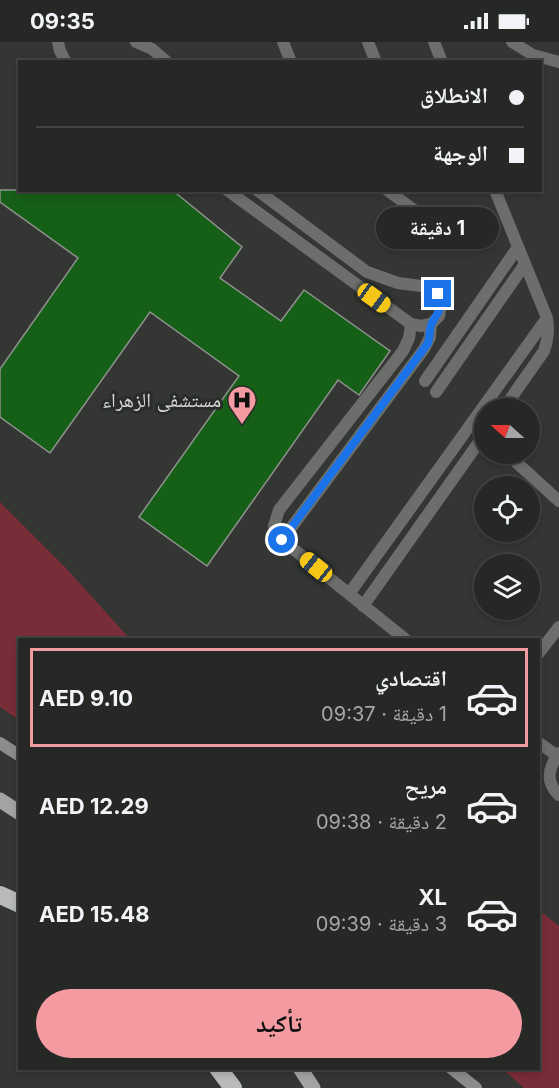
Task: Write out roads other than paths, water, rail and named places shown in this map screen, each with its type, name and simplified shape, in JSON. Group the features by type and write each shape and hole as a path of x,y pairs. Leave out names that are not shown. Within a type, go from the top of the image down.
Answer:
{"highway":[{"path":"0,895 18,903"},
{"path":"220,1070 233,1088"}],"main road":[{"path":"0,743 18,755"},
{"path":"0,800 18,812"},
{"path":"301,1070 313,1088"},
{"path":"454,1070 476,1088"}],"lane":[{"path":"61,52 70,42"},
{"path":"136,42 152,49 164,60"},
{"path":"283,42 290,60"},
{"path":"368,42 375,60"},
{"path":"434,42 441,60"},
{"path":"512,42 533,55 559,62"},
{"path":"230,192 411,324 421,326 431,324"},
{"path":"260,192 367,272 398,283 429,287 438,294 441,304 438,316 431,324 430,337 424,349 282,540"},
{"path":"390,192 452,238"},
{"path":"496,192 547,318 548,341 544,351 511,398"},
{"path":"424,381 518,247"},
{"path":"436,392 525,264"},
{"path":"349,594 547,318"},
{"path":"404,638 282,540 274,526 279,510 403,351 409,338 411,324"},
{"path":"363,606 474,449"},
{"path":"518,464 559,501"},
{"path":"540,651 559,627"},
{"path":"540,743 558,755 551,765 549,777 552,789 559,795"}],"place":[{"name":"مستشفى الزهراء","path":"242,426"}]}
